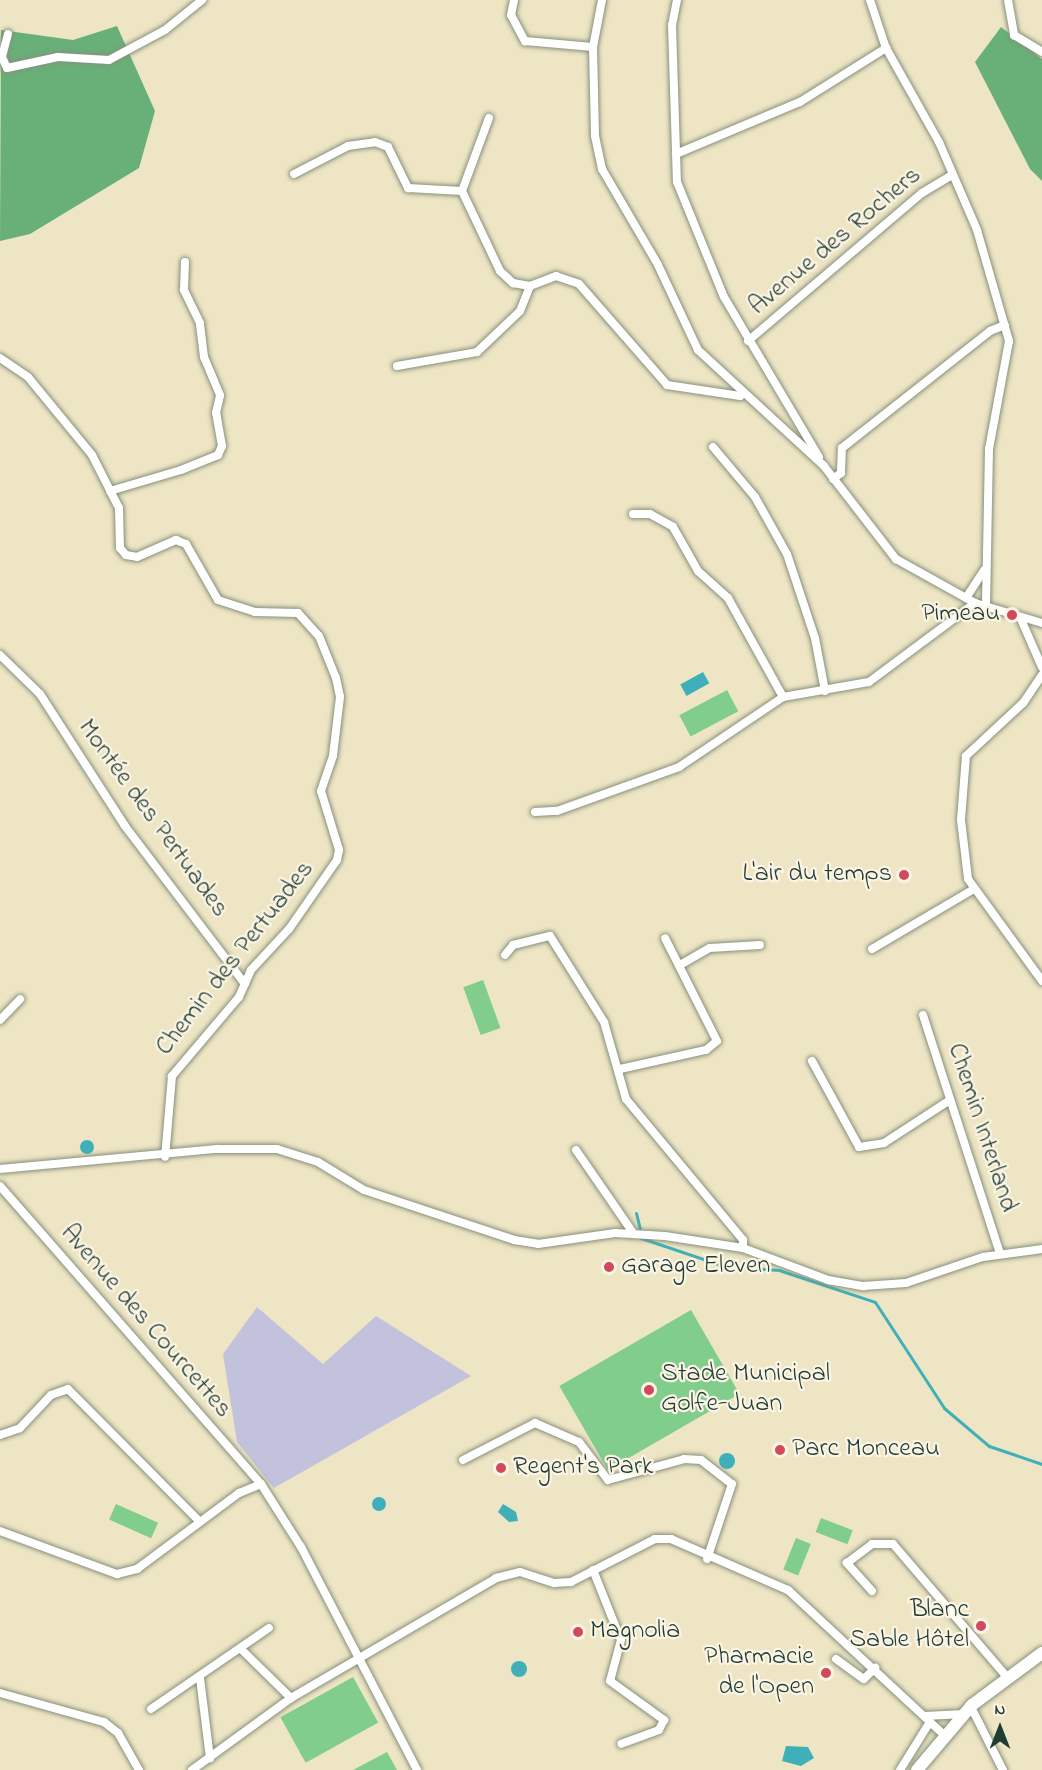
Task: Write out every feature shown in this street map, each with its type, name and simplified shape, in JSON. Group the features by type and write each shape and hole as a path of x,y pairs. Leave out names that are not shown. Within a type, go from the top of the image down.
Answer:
{"main road":[{"path":"917,1770 967,1711 1006,1676 1042,1653"}],"street":[{"path":"8,34 2,51 6,68 58,57 109,60 165,30 202,0"},
{"path":"514,0 511,15 525,41 593,47"},
{"path":"602,0 593,47 595,136 613,195 658,265 698,350 742,396 824,466"},
{"path":"676,0 672,25 677,182 700,244 748,341 824,466 896,559 986,608 1042,623"},
{"path":"870,0 886,48 939,142 977,230 1005,325 1010,359 988,449 984,570 986,608"},
{"path":"1008,0 1014,35 1042,52"},
{"path":"676,154 800,102 886,48"},
{"path":"489,118 462,191 500,271 513,283 530,286 556,276 579,284 667,385 742,396"},
{"path":"294,174 348,146 375,142 388,147 408,188 462,191"},
{"name":"Avenue des Rochers","path":"748,341 922,193 952,175"},
{"path":"110,491 181,470 218,455 222,446 216,412 220,395 204,357 200,323 184,290 185,262"},
{"path":"397,366 477,352 520,311 530,286"},
{"path":"833,479 841,473 842,448 990,331 1005,325"},
{"name":"Chemin des Pertuades","path":"0,358 28,377 65,420 110,491 126,555 137,557 176,540 186,544 218,600 255,612 298,613 319,636 336,678 340,698 333,756 321,791 339,850 337,860 245,984 172,1076 165,1157"},
{"path":"713,447 755,497 787,554 815,638 825,691"},
{"path":"633,514 650,514 673,527 698,570 728,598 783,697"},
{"path":"966,598 984,570"},
{"path":"535,812 556,811 679,767 783,697 869,682 975,603"},
{"path":"1020,617 1040,647 1042,667"},
{"name":"Montée des Pertuades","path":"0,655 40,694 125,826 245,984"},
{"path":"1042,675 1023,703 966,756 962,851 974,889 1042,981"},
{"path":"872,949 974,889"},
{"path":"505,955 513,945 550,936 597,1007 620,1069 618,1083 626,1099 743,1240 743,1248"},
{"path":"620,1069 715,1045 716,1033 665,938"},
{"path":"680,965 710,948 760,945"},
{"path":"0,1020 20,999"},
{"name":"Chemin Interland","path":"923,1015 1000,1254"},
{"path":"812,1060 832,1089 851,1141 859,1146 884,1143 950,1100"},
{"path":"0,1169 165,1157 217,1149 277,1149 318,1162 364,1190 514,1240 538,1244 634,1234 743,1248 863,1286 906,1284 1000,1254 1042,1249"},
{"path":"576,1150 634,1234"},
{"name":"Avenue des Courcettes","path":"0,1186 261,1484 301,1547 355,1658 417,1770"},
{"path":"0,1435 20,1428 51,1395 68,1389 199,1521"},
{"path":"463,1460 535,1423 579,1442 608,1480 692,1458 727,1478 731,1492 706,1559"},
{"path":"0,1531 117,1574 146,1563 199,1521 261,1484"},
{"path":"192,1770 291,1698 355,1658 504,1574 520,1572 554,1584 593,1570 655,1539 671,1539 706,1559 788,1590 925,1716 935,1719 967,1711 1004,1770"},
{"path":"872,1591 847,1563 872,1544 893,1544 1006,1676"},
{"path":"593,1570 621,1640 610,1681 664,1720 659,1730 621,1744"},
{"path":"151,1709 242,1650 269,1628"},
{"path":"242,1650 291,1698"},
{"path":"836,1659 864,1679 875,1668"},
{"path":"200,1678 210,1758"},
{"path":"0,1693 104,1722 118,1733 139,1770"},
{"path":"925,1716 928,1725 945,1736"},
{"path":"935,1719 945,1736"},
{"path":"900,1770 928,1725"}],"shaded area":[{"path":"257,1307 323,1364 376,1316 471,1376 274,1488 237,1442 223,1354"}],"green space":[{"path":"117,26 155,111 139,168 30,234 0,241 1,30 73,40"},
{"path":"1001,27 1042,59 1042,181 1030,169 975,62"},
{"path":"727,690 738,711 691,737 679,715"},
{"path":"483,980 500,1028 481,1035 463,987"},
{"name":"Stade Municipal Golfe-Juan","path":"691,1310 740,1394 608,1470 559,1386"},
{"path":"116,1504 158,1523 151,1538 109,1520"},
{"path":"821,1518 853,1530 847,1544 816,1532"},
{"path":"796,1538 811,1544 798,1576 783,1570"},
{"path":"353,1677 378,1722 306,1763 280,1717"},
{"path":"387,1752 397,1770 353,1770"}],"water":[{"path":"703,672 709,683 687,696 680,685"},
{"path":"87,1140 92,1142 94,1147 92,1152 87,1154 82,1152 80,1147 82,1142"},
{"path":"727,1453 735,1461 727,1469 719,1461"},
{"path":"379,1497 384,1499 386,1504 384,1509 379,1511 374,1509 372,1504 374,1499"},
{"path":"503,1504 516,1512 518,1521 509,1522 498,1512"},
{"path":"519,1661 527,1669 519,1677 511,1669"},
{"path":"786,1746 808,1747 814,1758 801,1766 782,1761"}],"waterway":[{"path":"636,1213 640,1229"},
{"path":"641,1238 724,1266 779,1270 875,1302 944,1408 989,1446 1042,1464"}],"place":[{"name":"Pimeau","path":"1012,615"},
{"name":"L'air du temps","path":"904,875"},
{"name":"Garage Eleven","path":"609,1267"},
{"name":"Stade Municipal Golfe-Juan","path":"649,1390"},
{"name":"Parc Monceau","path":"780,1450"},
{"name":"Regent's Park","path":"501,1468"},
{"name":"Blanc Sable Hôtel","path":"981,1626"},
{"name":"Magnolia","path":"578,1632"},
{"name":"Pharmacie de l'Open","path":"826,1673"}]}
